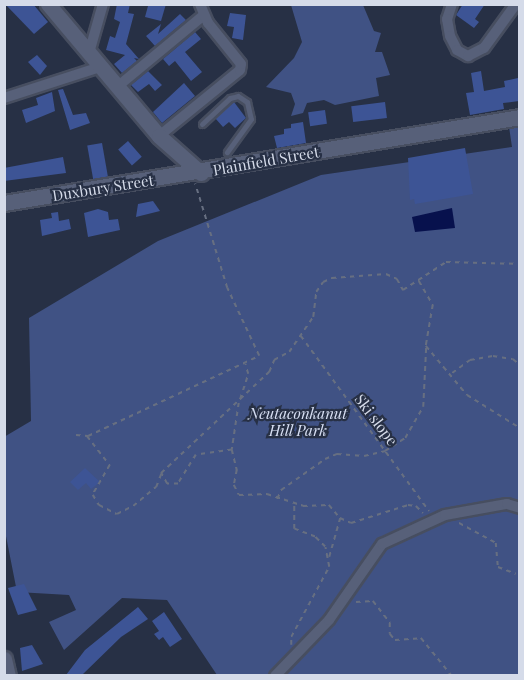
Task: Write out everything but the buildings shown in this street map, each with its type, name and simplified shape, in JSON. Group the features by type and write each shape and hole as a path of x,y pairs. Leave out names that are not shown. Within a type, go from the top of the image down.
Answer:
{"main road":[{"name":"Plainfield Street","path":"48,4 159,136 201,173 519,117"},
{"name":"Duxbury Street","path":"4,203 201,173"},
{"path":"4,659 8,675"}],"street":[{"path":"89,53 103,4"},
{"path":"452,4 447,19 450,36 457,50 468,56 484,48 516,4"},
{"path":"117,87 202,10 241,64 234,76 159,136"},
{"path":"4,98 100,67"},
{"path":"275,675 338,609 382,544 434,519 507,504 519,507"}],"lane":[{"path":"202,124 230,98 238,96 247,102 251,119 227,152"}],"path":[{"path":"76,435 87,436 258,356 227,288 195,182 178,185 177,177"},
{"path":"87,436 110,465 93,495 99,505 117,514 133,506 156,487 161,473 270,372 274,360 289,352 313,317 316,292 323,282 332,278 386,274 397,279 403,290 446,262 519,264"},
{"path":"277,499 281,490 325,459 337,454 364,456 385,451 405,438 423,407 426,345 434,305 419,281"},
{"name":"Ski slope","path":"300,334 434,519"},
{"path":"426,345 452,373 467,395 519,428"},
{"path":"452,373 470,360 494,356 519,365"},
{"path":"244,363 248,374 239,401 232,450 237,470 234,485 239,495 267,494 295,505 329,505 340,518 360,522 412,505 422,513"},
{"path":"161,473 167,484 177,484 196,455 232,450"},
{"path":"295,505 294,529 315,537 329,558"},
{"path":"453,515 480,538 495,543 498,567 516,574"},
{"path":"296,654 291,650 291,637 326,575 340,518"},
{"path":"338,609 357,601 373,601 390,623 390,634 395,640 410,636 421,638 452,675"}],"green space":[{"path":"291,5 363,5 374,31 381,33 375,52 382,52 390,75 376,78 379,96 335,105 324,100 307,103 303,113 291,116 295,104 291,93 266,87 294,58 302,42"},
{"name":"Neutaconkanut Hill Park","path":"519,118 519,675 217,675 167,600 122,598 64,650 49,622 76,610 69,595 17,592 5,531 4,437 31,421 29,318 158,241 321,175 512,147 508,120"}],"shaded area":[{"path":"452,208 455,228 415,232 412,217"}]}
